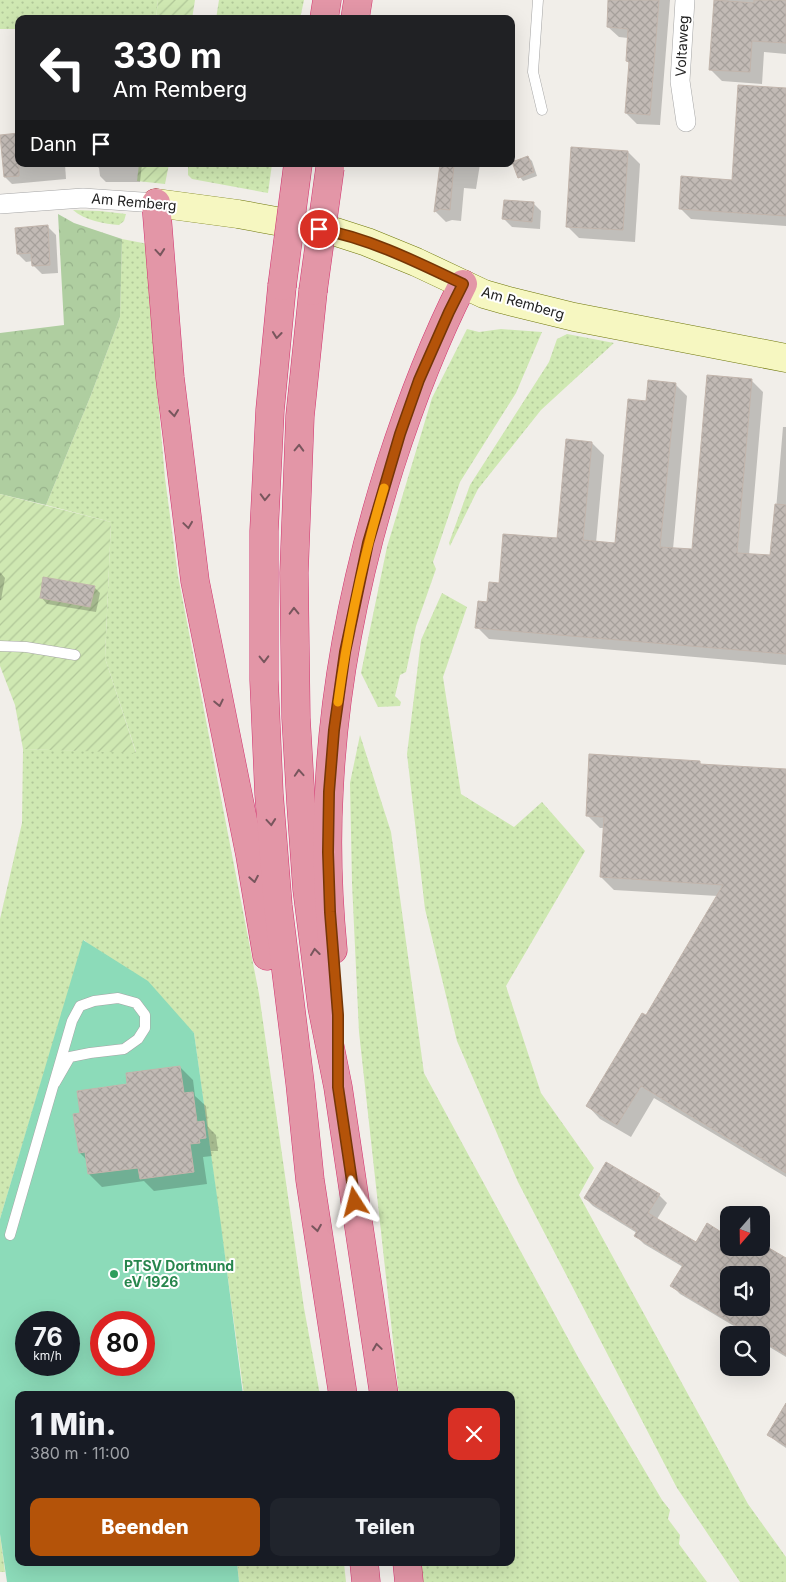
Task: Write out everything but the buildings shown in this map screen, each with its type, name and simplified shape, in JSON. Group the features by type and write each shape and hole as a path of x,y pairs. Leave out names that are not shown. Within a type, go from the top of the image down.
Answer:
{"highway":[{"path":"325,15 327,0"},
{"path":"356,15 358,0"},
{"path":"298,167 282,286 266,462 263,606 264,680 269,794 278,896 310,1180 342,1391"},
{"path":"330,167 313,291 300,416 294,564 296,718 309,898 322,1007 338,1087 383,1391"},
{"path":"156,203 170,378 195,581 250,856 286,1084 310,1180"},
{"path":"338,1087 338,1015 330,912 328,852 329,792 334,730 343,668 354,605 368,543 400,434 419,380 463,284"},
{"path":"364,1566 366,1582"},
{"path":"407,1566 409,1582"}],"street":[{"name":"Voltaweg","path":"685,0 680,81 686,122"},
{"name":"Am Remberg","path":"0,204 82,198 136,200 238,214 336,232 367,242 416,262 484,294 531,308 786,358"}],"lane":[{"path":"538,0 533,72 542,110"},
{"path":"0,646 75,655"},
{"path":"10,1235 72,1021 80,1006 94,1001 118,998 136,1003 145,1015 145,1028 138,1039 124,1048 70,1057 55,1083"}],"green space":[{"path":"0,0 158,0 156,15 15,15 15,29 0,29"},
{"path":"158,0 195,0 193,15 156,15"},
{"path":"219,0 304,0 301,15 217,15"},
{"path":"139,167 168,167 165,184 137,181"},
{"path":"188,167 272,167 268,193 192,179 188,175"},
{"path":"73,210 126,214 124,221 119,225 89,219"},
{"path":"58,214 74,223 122,239 120,317 91,395 46,505 0,494 0,333 64,325"},
{"path":"122,239 148,244 156,377 165,478 178,576 259,994 304,1308 319,1391 243,1391 194,1033 84,940 0,1219 0,919 22,823 23,749 136,752 105,658 111,522 46,505 91,395 120,317"},
{"path":"467,329 479,332 501,329 542,332 516,393 460,482 433,562 436,569 416,626 406,672 400,675 395,696 401,702 400,706 378,707 361,673 387,547 432,398"},
{"path":"567,334 614,343 541,410 478,489 450,546 449,543 470,485 549,362 557,339"},
{"path":"0,494 111,522 105,658 136,753 23,749 15,705 0,666"},
{"path":"442,593 467,607 443,677 461,794 514,827 542,802 585,851 506,986 541,1093 594,1168 579,1195 748,1504 786,1557 786,1582 740,1582 677,1488 518,1182 457,1041 425,909 407,754 421,640"},
{"path":"360,735 391,832 424,1073 578,1357 662,1500 670,1510 668,1519 680,1535 679,1544 707,1582 420,1582 418,1566 515,1566 515,1391 399,1391 359,1032 352,883 350,783"},
{"name":"PTSV Dortmund eV 1926","path":"83,940 148,981 194,1033 242,1391 15,1391 15,1566 237,1566 239,1582 7,1582 0,1534 0,1219"},
{"path":"0,1534 5,1572 0,1572"},
{"path":"237,1566 344,1566 346,1582 239,1582"}],"slow traffic":[{"path":"338,702 354,605 368,543 384,488"}],"place":[{"name":"PTSV Dortmund eV 1926","path":"114,1274"}],"route":[{"path":"319,229 336,232 367,242 463,284 419,380 386,480 368,543 354,605 334,730 329,792 330,912 338,1015 338,1087 355,1202"}]}
